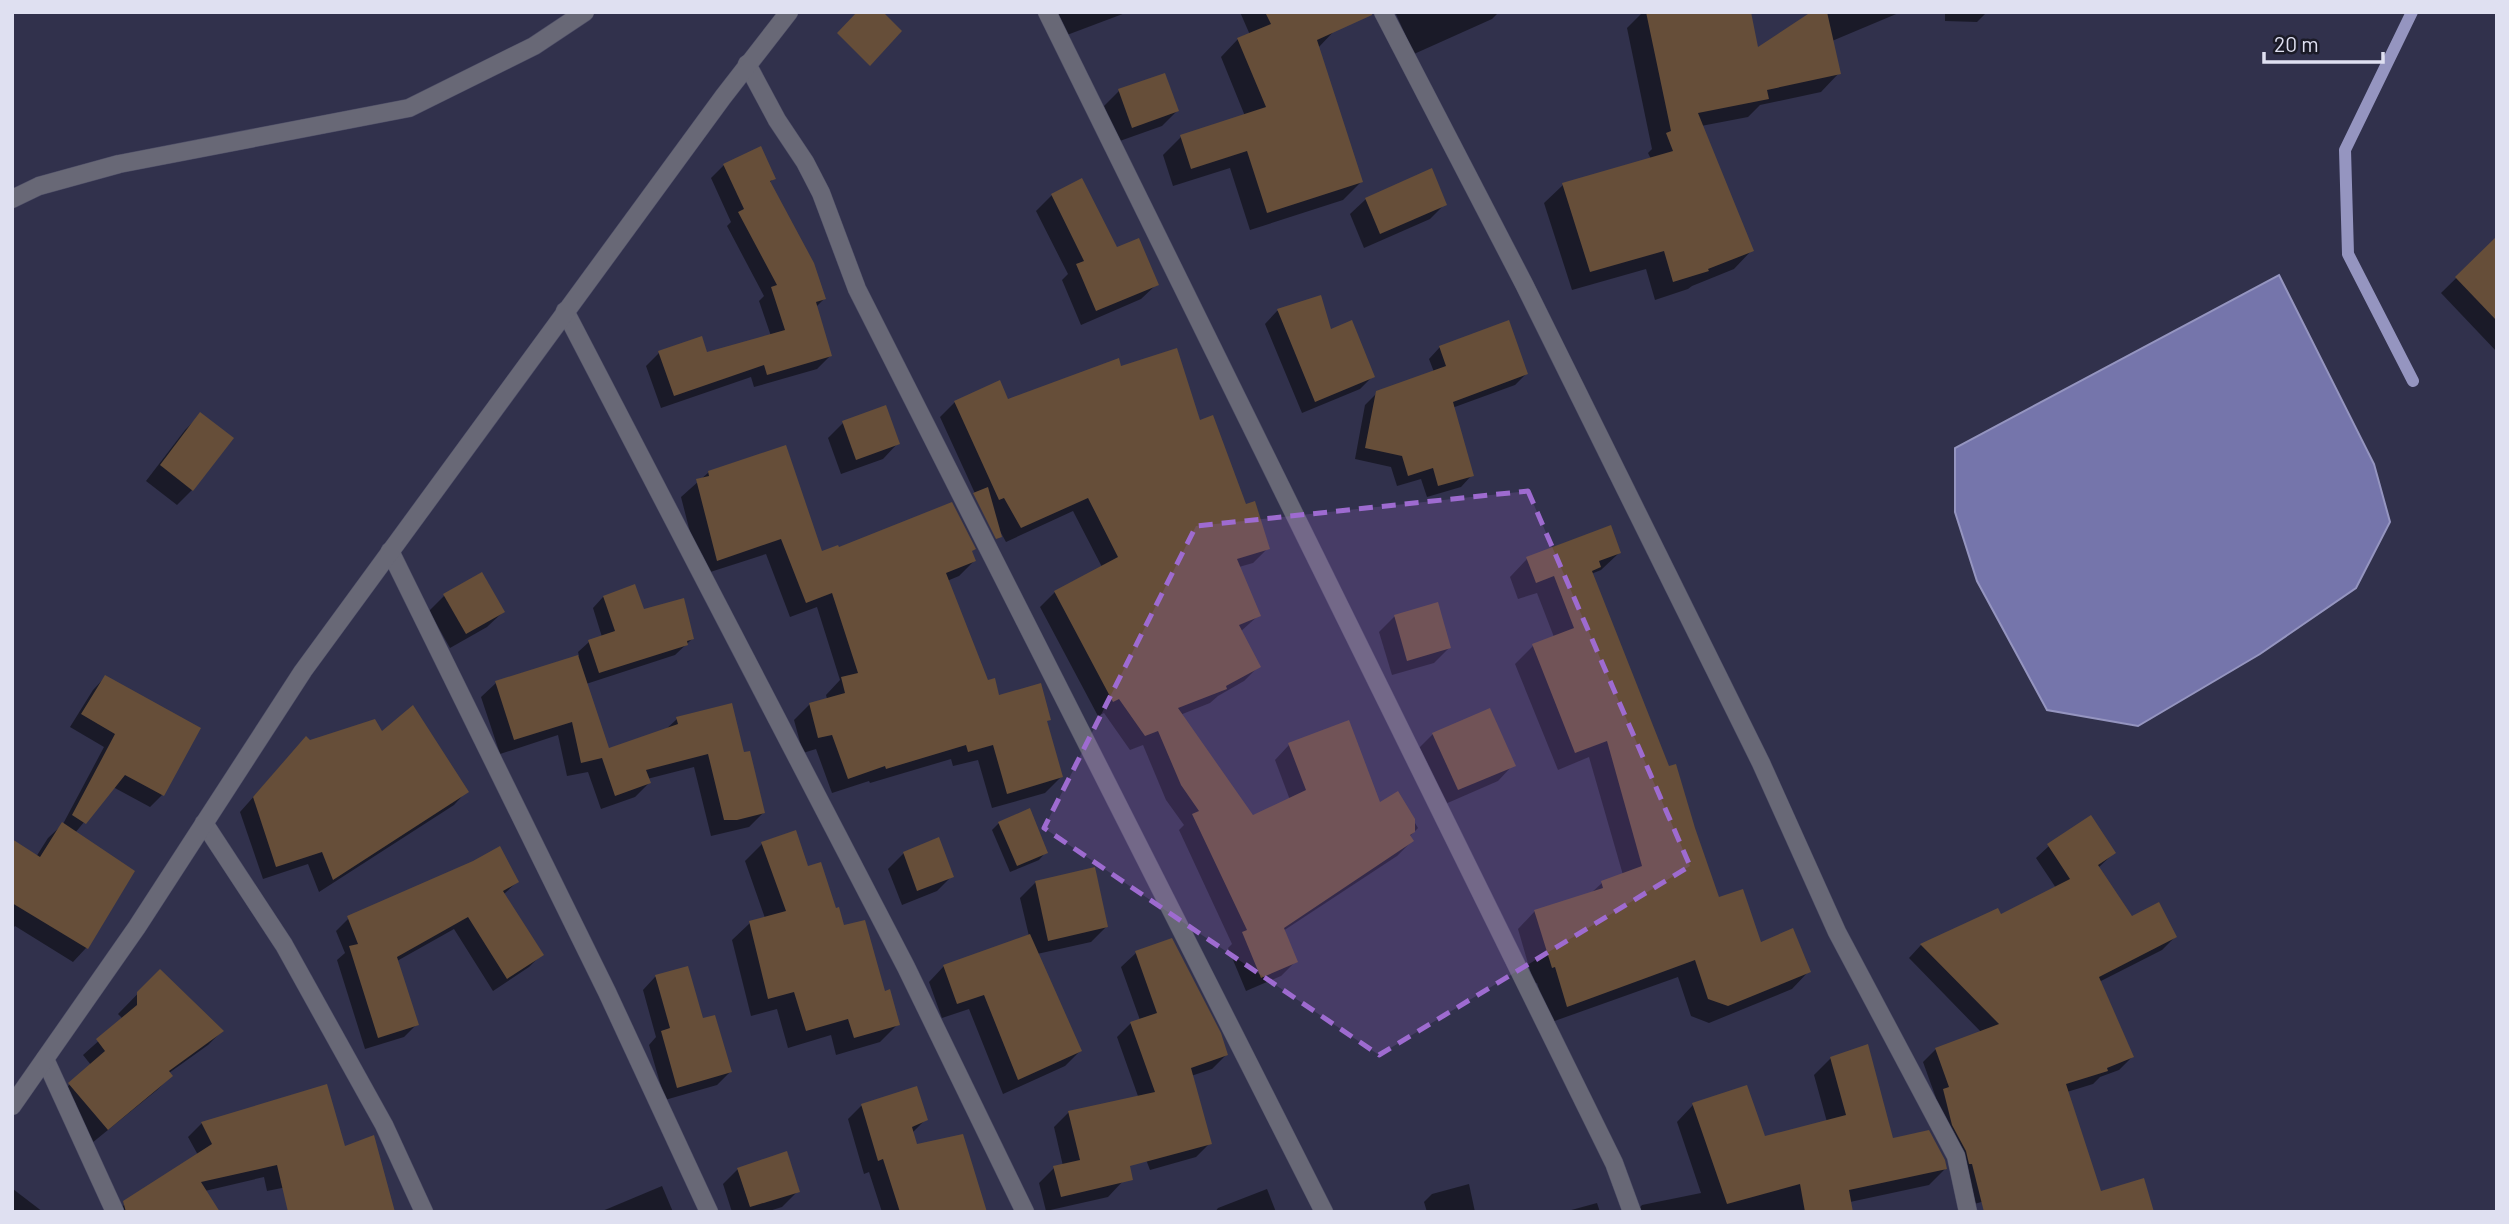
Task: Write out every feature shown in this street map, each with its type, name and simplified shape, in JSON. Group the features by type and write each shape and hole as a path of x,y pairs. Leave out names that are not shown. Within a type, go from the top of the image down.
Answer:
{"street":[{"path":"12,199 39,186 119,164 409,108 534,46 585,12"},
{"path":"12,1106 137,927 303,671 747,64 789,12"},
{"path":"1047,12 1614,1163 1632,1212"},
{"path":"1383,12 1524,284 1731,701 1837,932 1956,1156 1968,1212"},
{"path":"747,64 777,120 806,162 821,192 857,289 1324,1212"},
{"path":"565,311 906,967 1024,1212"},
{"path":"390,551 607,992 709,1212"},
{"path":"204,823 285,945 384,1125 424,1212"},
{"path":"45,1059 116,1212"}],"highlighted area":[{"path":"1528,491 1690,866 1379,1055 1044,828 1196,526"}],"water":[{"path":"2279,275 2374,464 2390,522 2356,588 2260,654 2138,726 2047,710 1977,581 1955,512 1955,448"}],"building":[{"path":"857,12 883,12 902,31 870,66 837,33"},
{"path":"1265,12 1372,12 1372,15 1317,40 1363,182 1267,213 1247,151 1191,169 1180,135 1266,107 1237,38 1271,24"},
{"path":"1646,12 1751,12 1758,47 1811,12 1827,12 1841,74 1767,90 1769,99 1698,113 1754,251 1708,269 1709,271 1673,282 1664,251 1590,272 1562,183 1673,151 1666,133 1671,131"},
{"path":"1165,73 1179,111 1132,128 1118,89"},
{"path":"761,146 776,179 770,181 814,263 826,299 816,302 832,356 767,375 764,365 674,396 658,351 702,336 707,352 785,330 771,287 777,285 738,212 744,209 723,164"},
{"path":"1432,168 1447,205 1380,234 1365,198"},
{"path":"1082,178 1117,247 1139,238 1159,285 1096,311 1076,264 1084,261 1051,194"},
{"path":"2497,236 2497,321 2455,277"},
{"path":"1321,295 1331,329 1352,320 1375,377 1315,402 1277,309"},
{"path":"1509,320 1528,374 1453,402 1474,476 1438,486 1433,468 1408,476 1402,456 1365,448 1376,391 1446,366 1439,346"},
{"path":"1177,348 1200,420 1213,415 1246,504 1255,501 1270,549 1237,559 1261,616 1239,625 1261,667 1226,686 1227,689 1178,708 1253,815 1306,790 1288,743 1349,720 1380,802 1398,791 1415,819 1415,832 1410,835 1414,841 1284,928 1298,962 1261,978 1242,932 1247,930 1192,814 1199,811 1181,785 1158,731 1145,736 1119,699 1113,702 1054,591 1118,557 1088,498 1021,528 1004,498 999,500 954,401 1000,380 1008,399 1119,358 1121,366"},
{"path":"886,405 900,444 856,460 842,421"},
{"path":"200,412 234,438 193,491 160,465"},
{"path":"786,445 822,551 838,545 839,547 952,502 976,549 972,551 976,561 946,573 988,680 995,678 999,695 1041,683 1051,720 1047,721 1063,777 1007,794 993,745 968,752 966,745 886,769 885,766 848,779 832,735 818,738 809,703 845,693 841,677 858,673 832,593 806,603 781,539 717,561 696,479 709,476 708,471"},
{"path":"988,487 1002,537 996,539 973,493"},
{"path":"1611,525 1621,553 1599,561 1601,567 1592,571 1669,766 1676,764 1719,897 1743,889 1761,942 1793,928 1811,972 1728,1006 1708,999 1695,960 1567,1007 1534,910 1603,888 1601,881 1642,866 1607,741 1575,753 1532,644 1574,628 1554,576 1536,583 1526,557"},
{"path":"482,572 505,612 466,634 443,594"},
{"path":"635,584 644,609 684,598 694,639 687,641 688,645 599,673 588,640 615,631 603,596"},
{"path":"1438,602 1451,648 1407,661 1394,615"},
{"path":"578,655 609,748 678,724 676,717 732,703 744,752 750,751 765,813 737,820 724,820 708,754 646,770 651,783 615,796 602,758 581,763 572,722 514,740 495,681"},
{"path":"105,675 201,728 164,796 125,775 86,824 72,815 115,734 81,714"},
{"path":"413,705 469,792 333,880 322,852 276,867 253,797 306,736 310,740 375,719 382,731"},
{"path":"1490,708 1516,766 1458,790 1432,733"},
{"path":"1030,808 1048,853 1017,866 998,822"},
{"path":"2091,815 2116,853 2098,865 2132,916 2159,902 2177,937 2099,977 2134,1057 2107,1068 2108,1071 2066,1084 2101,1191 2144,1178 2154,1212 1984,1212 1972,1164 1969,1164 1966,1151 1952,1125 1943,1089 1949,1087 1935,1048 1999,1024 1920,944 1998,908 2001,914 2070,879 2047,844"},
{"path":"62,822 135,871 88,949 12,903 12,839 40,857"},
{"path":"796,830 808,866 821,862 844,925 865,920 885,991 890,989 900,1025 854,1038 848,1019 806,1031 794,992 768,999 749,921 786,911 761,842"},
{"path":"939,837 954,877 917,891 903,852"},
{"path":"500,846 519,882 503,891 544,955 507,979 468,917 397,957 419,1025 378,1038 349,946 358,944 347,916 473,861"},
{"path":"1095,867 1108,927 1048,941 1035,881"},
{"path":"1030,934 1082,1051 1018,1080 984,995 957,1004 943,965"},
{"path":"1172,938 1221,1033 1228,1055 1191,1068 1212,1144 1130,1166 1133,1180 1061,1197 1053,1166 1080,1160 1068,1111 1155,1092 1130,1022 1157,1013 1135,951"},
{"path":"688,966 703,1018 715,1015 732,1072 677,1088 661,1031 670,1028 655,975"},
{"path":"160,969 224,1031 169,1071 173,1076 108,1130 68,1083 105,1051 96,1039 137,1005 137,992"},
{"path":"1868,1044 1893,1138 1929,1130 1947,1169 1849,1190 1853,1212 1805,1212 1800,1184 1727,1204 1692,1103 1747,1085 1765,1136 1846,1115 1830,1057"},
{"path":"327,1084 345,1146 374,1135 395,1212 288,1212 277,1165 201,1182 220,1212 126,1212 123,1201 212,1144 201,1122"},
{"path":"917,1086 928,1120 912,1127 917,1144 963,1134 987,1212 900,1212 883,1159 878,1161 861,1104"},
{"path":"787,1151 800,1192 750,1207 737,1168"}],"waterway":[{"path":"2412,12 2345,150 2348,254 2413,381"}]}
